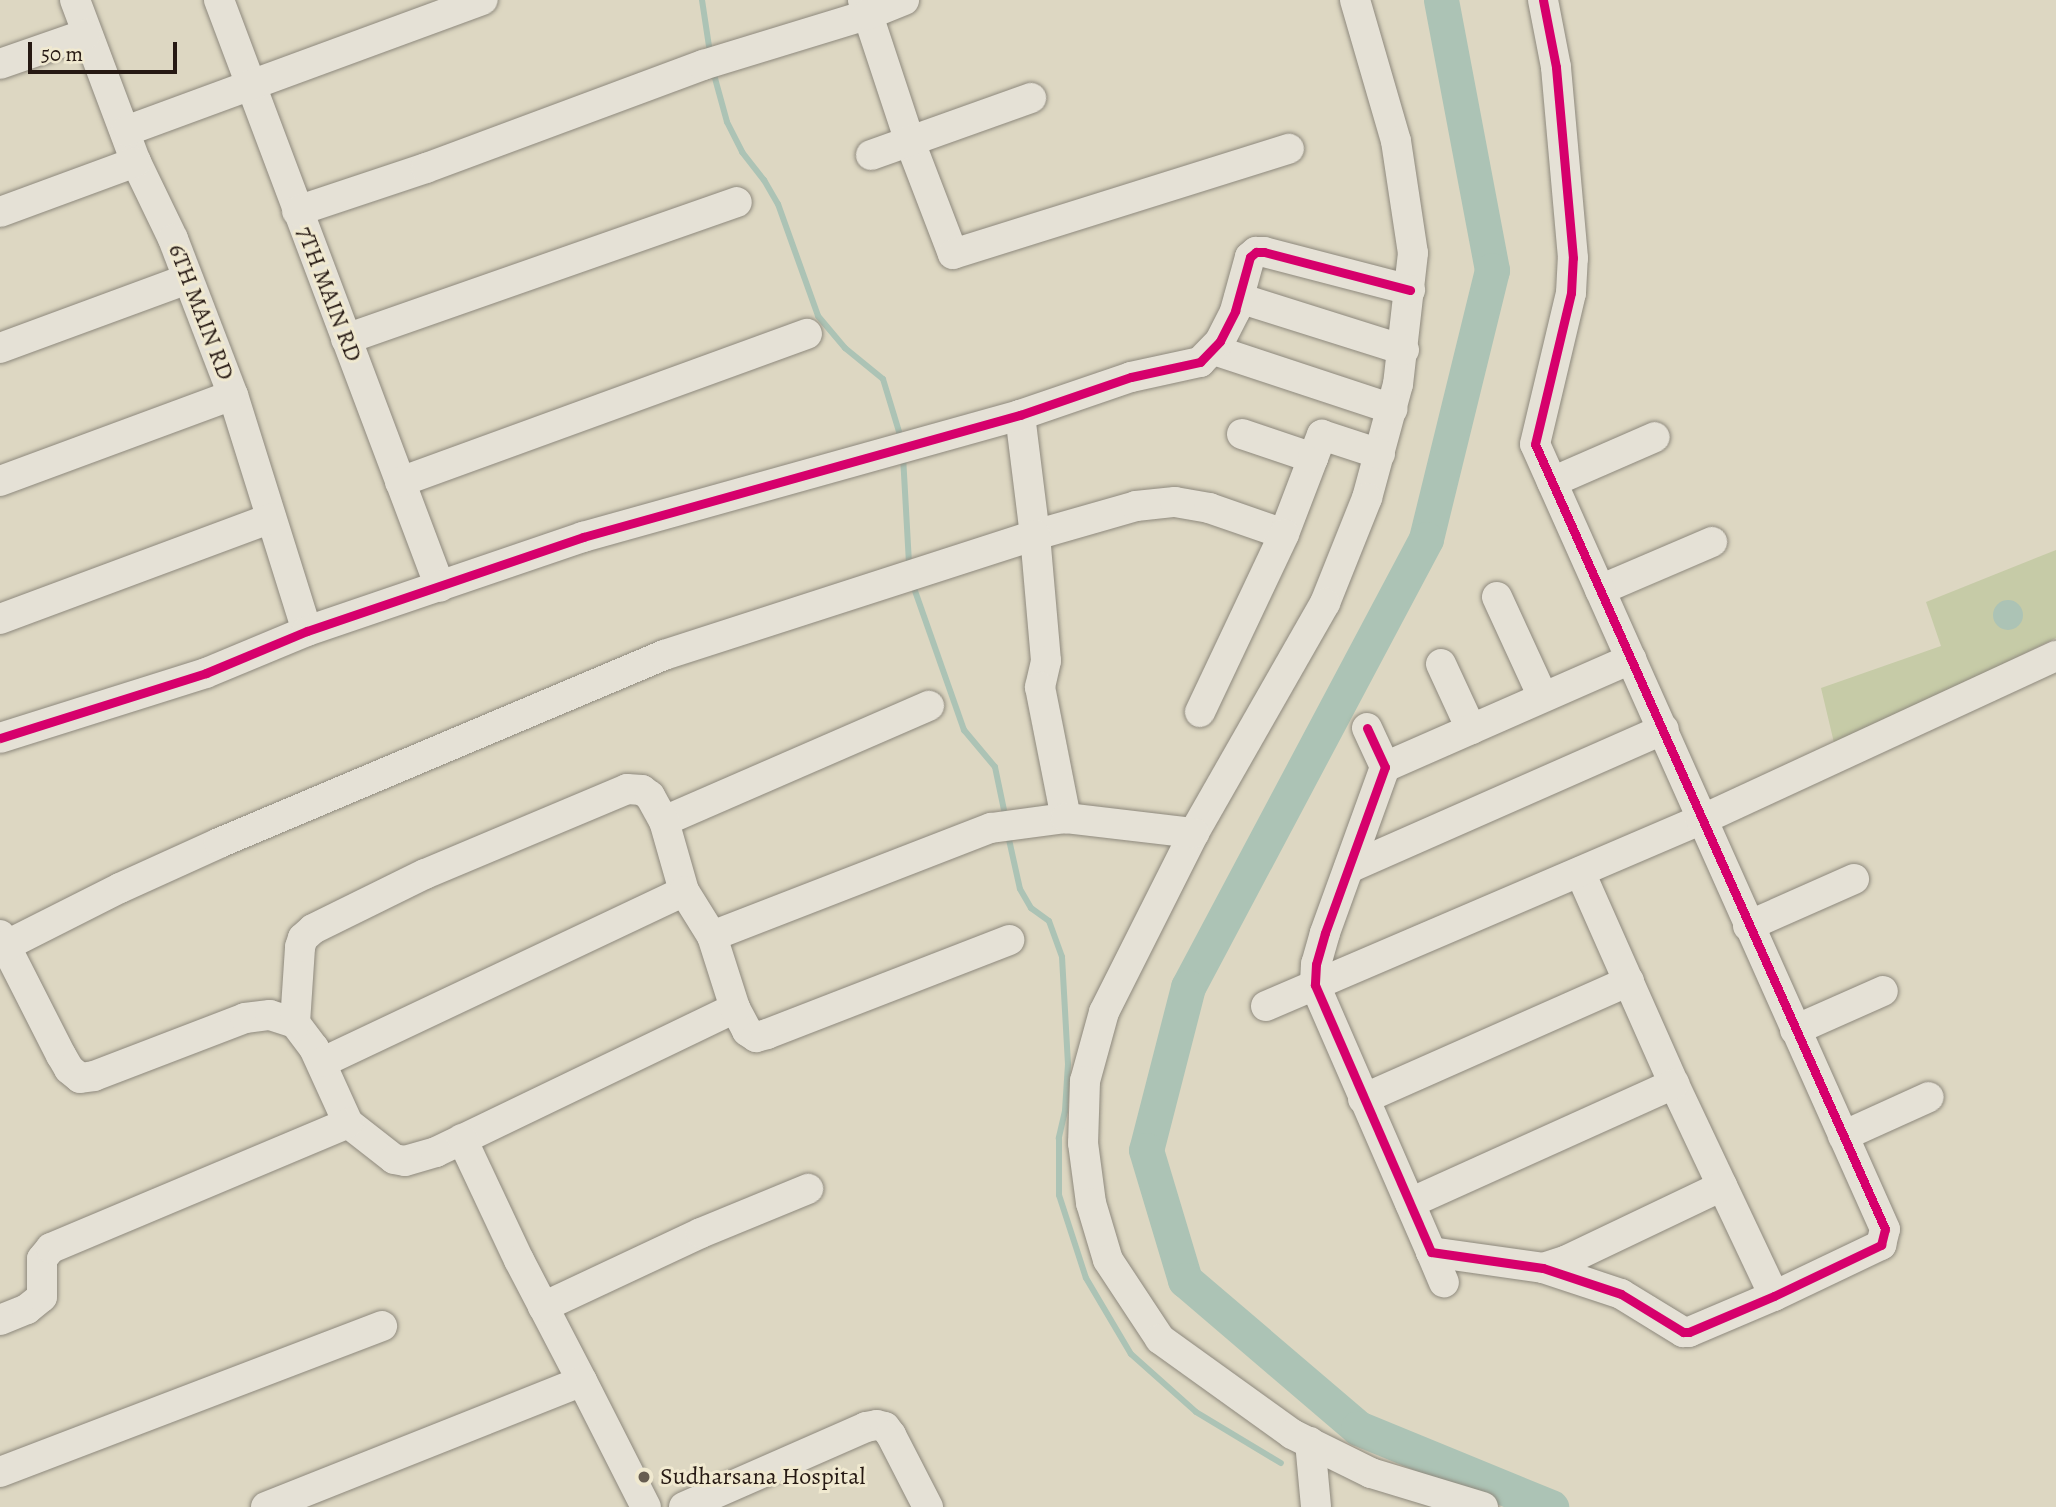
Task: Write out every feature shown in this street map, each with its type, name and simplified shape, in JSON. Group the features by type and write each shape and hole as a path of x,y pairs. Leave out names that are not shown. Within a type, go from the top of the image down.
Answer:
{"street":[{"name":"6TH MAIN RD","path":"75,0 136,162 173,239 233,395 307,631"},
{"name":"7TH MAIN RD","path":"219,0 440,587"},
{"path":"125,131 483,0"},
{"path":"297,211 426,168 865,7 904,0"},
{"path":"1354,0 1396,141 1413,253 1404,350 1392,409 1367,498 1325,603 1194,833 1104,1012 1085,1081 1083,1143 1091,1203 1108,1260 1160,1339 1292,1434 1371,1473 1483,1507"},
{"path":"1431,1252 1543,1268 1621,1294 1683,1332 1696,1330 1874,1251 1885,1238 1885,1229 1700,820 1664,729 1535,444 1571,293 1573,258 1556,67 1543,0"},
{"path":"865,7 910,142 953,254 1289,149"},
{"path":"0,64 86,34"},
{"path":"871,155 1031,98"},
{"path":"0,212 136,162"},
{"path":"346,339 737,202"},
{"path":"0,738 206,673 307,631 583,537 1020,415 1131,377 1200,362 1214,350 1239,298 1250,257 1260,252 1410,290"},
{"path":"0,348 188,279"},
{"path":"1239,298 1404,350"},
{"path":"400,482 807,334"},
{"path":"1214,350 1392,409"},
{"path":"0,481 233,395"},
{"path":"1020,415 1035,535 1046,661 1040,687 1066,818"},
{"path":"1242,434 1313,458"},
{"path":"1200,712 1284,534 1322,435 1380,454"},
{"path":"1552,482 1655,437"},
{"path":"735,1008 462,1139 420,1158 405,1161 394,1159 348,1123 323,1062 295,1023 271,1015 245,1018 106,1072 80,1078 69,1069 10,985 2,941 219,843 664,655 1035,535 1136,506 1175,502 1209,508 1284,534"},
{"path":"0,619 271,518"},
{"path":"1600,590 1712,542"},
{"path":"1497,597 1543,697"},
{"path":"1266,1006 1700,820 2056,656"},
{"path":"1385,767 1631,659"},
{"path":"1441,664 1471,729"},
{"path":"664,821 929,706"},
{"path":"1367,728 1385,767 1325,933 1315,985 1444,1282"},
{"path":"1349,868 1664,729"},
{"path":"295,1023 300,947 303,938 313,929 425,874 627,789 642,790 650,796 664,821 684,891 712,936 735,1008 747,1031 756,1037 1009,940"},
{"path":"712,936 1002,825 1066,818 1194,833"},
{"path":"1580,872 1674,1084 1774,1296"},
{"path":"1748,926 1854,879"},
{"path":"323,1062 684,891"},
{"path":"1363,1099 1629,981"},
{"path":"1795,1030 1883,991"},
{"path":"1410,1203 1674,1084"},
{"path":"1843,1136 1929,1097"},
{"path":"0,1320 27,1309 42,1297 41,1259 51,1248 348,1123"},
{"path":"462,1139 646,1507"},
{"path":"1543,1268 1567,1260 1722,1186"},
{"path":"544,1307 701,1233 808,1189"},
{"path":"0,1472 382,1326"},
{"path":"266,1507 323,1497 582,1381"},
{"path":"684,1507 866,1427 877,1425 885,1427 891,1434 928,1507"},
{"path":"1310,1443 1315,1507"}],"green space":[{"path":"2056,550 2056,638 1835,747 1821,688 1941,646 1926,602"}],"shaded area":[{"path":"2008,600 2019,604 2023,615 2019,626 2008,630 1997,626 1993,615 1997,604"}],"waterway":[{"path":"702,0 710,53"},
{"path":"1441,0 1492,270 1426,539 1188,987 1146,1150 1185,1280 1358,1428 1551,1507"},
{"path":"713,71 727,122 742,152 764,180 778,204 818,316 845,348 883,379 900,435"},
{"path":"903,456 909,562"},
{"path":"914,588 964,730 995,767 1005,815"},
{"path":"1008,835 1020,889 1031,908 1049,921 1062,957 1068,1064 1065,1111 1059,1138 1059,1195 1086,1278 1131,1354 1196,1412 1281,1463"}],"cycle path":[{"path":"1367,728 1385,767 1325,933 1316,964 1315,985 1431,1252 1543,1268 1621,1294 1683,1332 1689,1332 1774,1296 1881,1245 1885,1229 1535,444 1571,293 1573,258 1556,67 1543,0"},
{"path":"0,738 206,673 307,631 583,537 1020,415 1131,377 1200,362 1220,341 1235,311 1250,257 1256,252 1410,290"}],"place":[{"name":"Sudharsana Hospital","path":"644,1477"}]}
